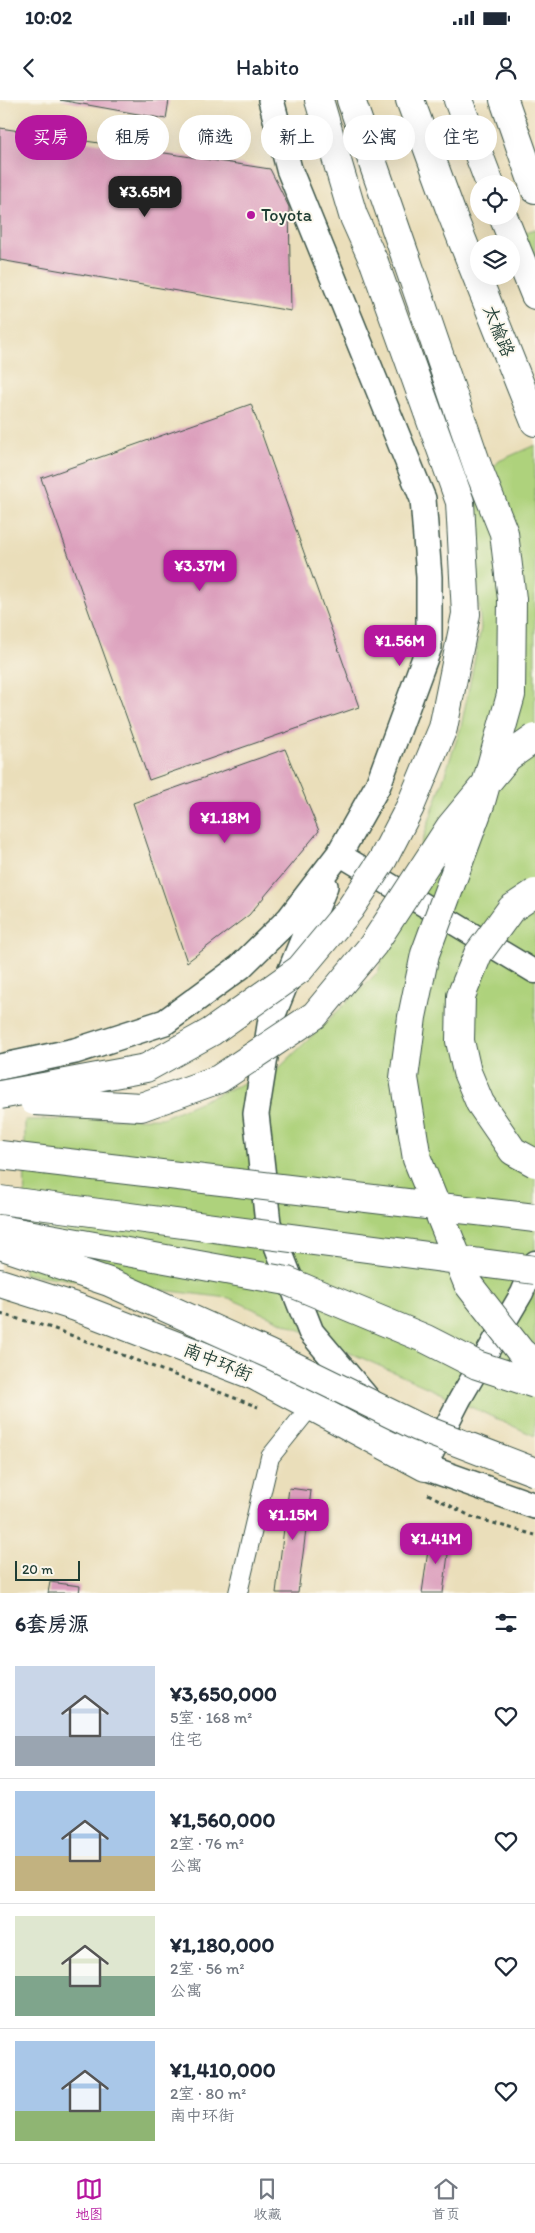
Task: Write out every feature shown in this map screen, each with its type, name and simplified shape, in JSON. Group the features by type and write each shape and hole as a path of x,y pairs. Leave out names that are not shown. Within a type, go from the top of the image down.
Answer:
{"main road":[{"path":"0,1067 75,1051 165,1022 240,967 289,919 338,854 378,785 429,647 429,577 423,499 289,169 271,100"},
{"path":"0,1096 146,1068 211,1032 300,969 354,902 383,859 410,807 443,728 466,614 460,502 374,262 353,215 319,100"},
{"path":"350,100 478,468 504,533 512,599 511,695 481,802 425,954 412,1017 404,1078 417,1160 468,1284 520,1352 535,1364"},
{"name":"太榆路","path":"410,100 451,212 535,422"},
{"path":"458,100 487,175"},
{"path":"504,100 535,189"},
{"path":"507,225 535,295"},
{"path":"0,1099 141,1107 219,1080 307,1021 315,1015 373,945 450,827 508,757 535,738"},
{"path":"338,854 271,1019 256,1114 268,1223 311,1332 422,1478 535,1506"},
{"path":"535,893 510,909 478,954 461,996 460,1042 466,1072 480,1103 513,1151 535,1162"},
{"path":"0,1155 535,1218"},
{"path":"0,1200 531,1287"},
{"path":"0,1229 287,1281 426,1338 477,1365 535,1384"},
{"path":"0,1246 109,1282 269,1354 418,1427 535,1472"},
{"name":"南中环街","path":"0,1283 76,1307 255,1376 311,1406 422,1478"}],"street":[{"path":"338,854 535,972"},
{"path":"422,1478 460,1399 531,1287 535,1262"},
{"path":"238,1593 270,1457 311,1406"}],"path":[{"path":"0,1314 52,1328 261,1408"},
{"path":"422,1478 472,1517 535,1534"}],"green space":[{"path":"535,229 535,258 523,233"},
{"path":"535,445 535,1436 229,1298 24,1274 25,1120 162,1118 279,1068 378,972 461,727 481,628 469,495 499,461"}],"building":[{"path":"60,100 169,100 167,115 144,115"},
{"path":"0,128 15,130 15,160 87,160 87,141 97,143 97,160 169,160 169,154 179,155 179,160 211,160 270,169 289,207 291,311 0,260"},
{"path":"251,404 359,707 149,780 41,478"},
{"path":"285,749 319,831 249,915 187,962 133,803"},
{"path":"289,1488 311,1491 298,1593 276,1593"},
{"path":"430,1536 450,1539 443,1593 422,1593"},
{"path":"50,1582 80,1586 79,1593 48,1593"}],"place":[{"name":"Toyota","path":"251,215"}]}
